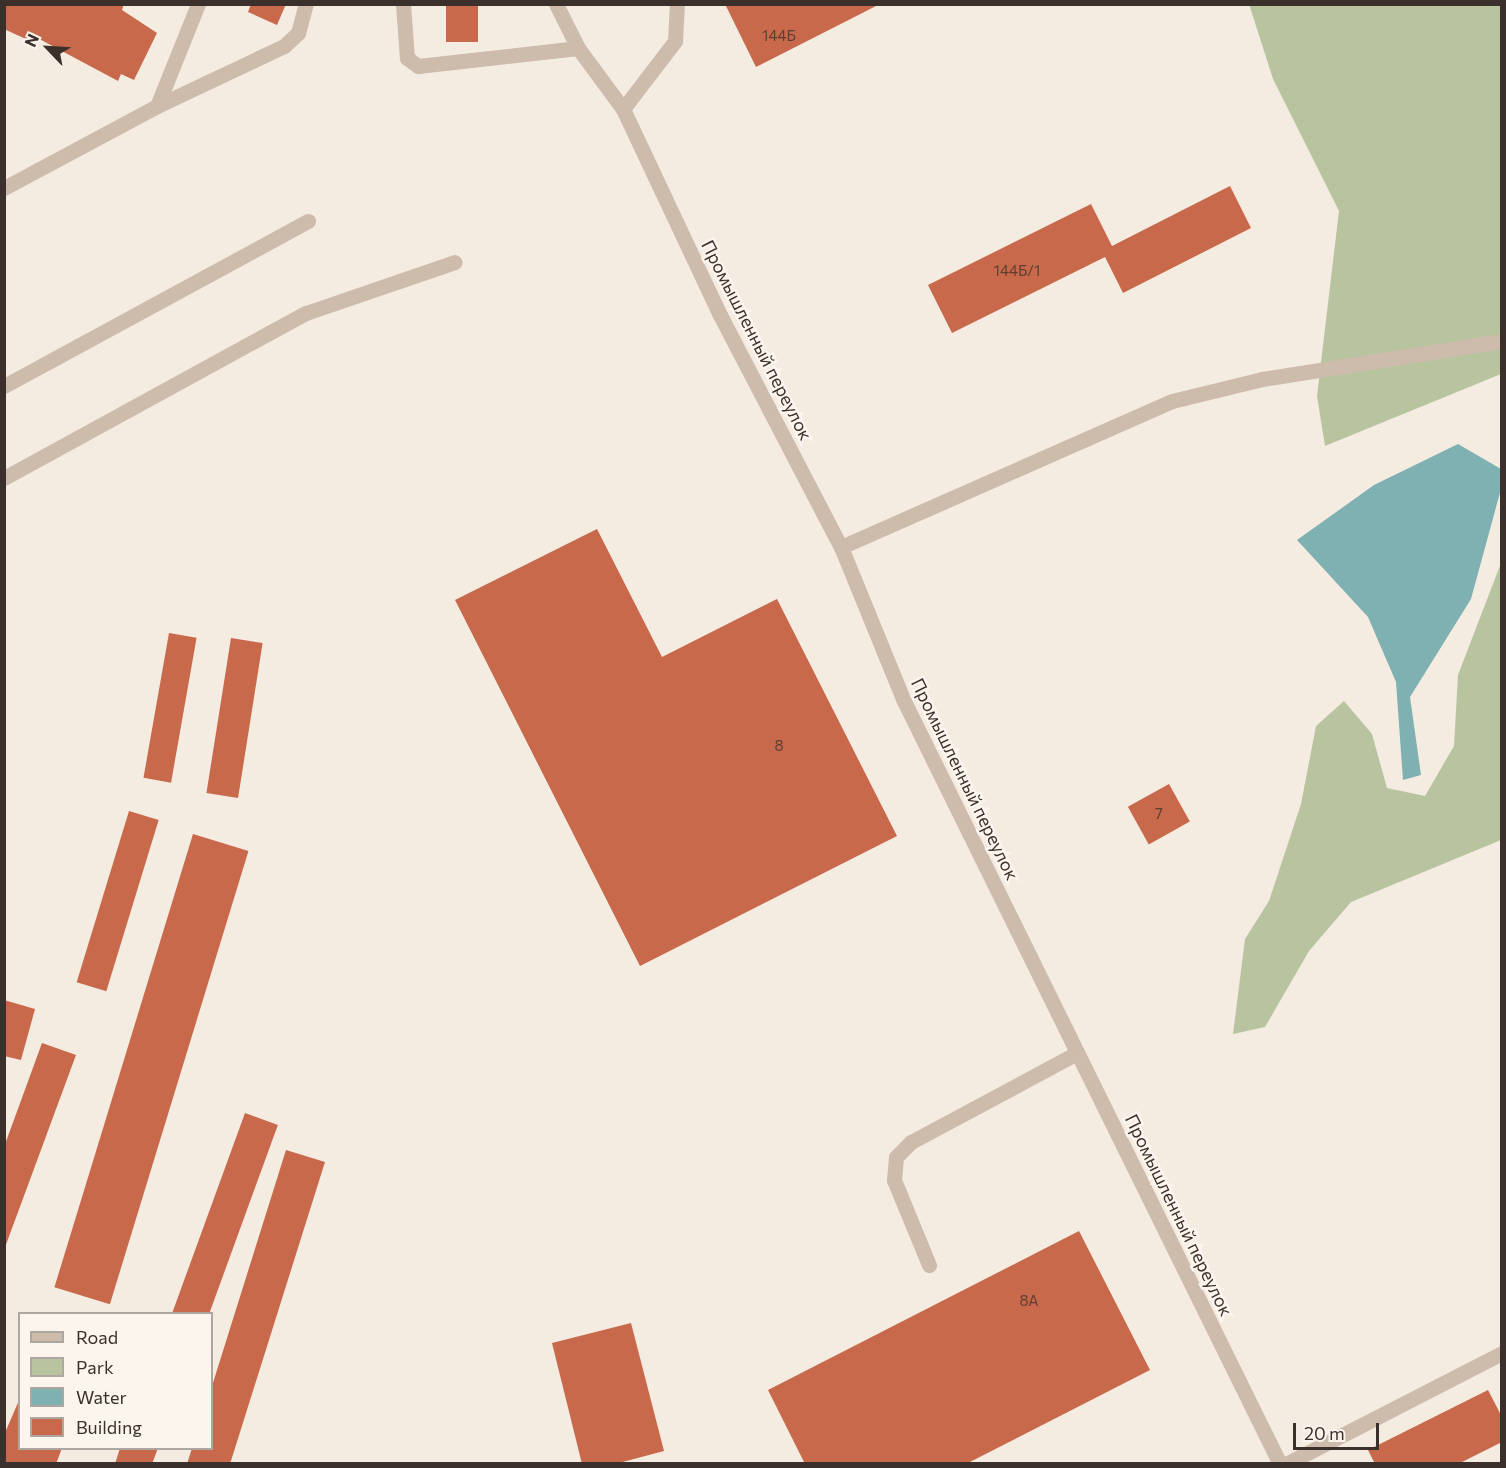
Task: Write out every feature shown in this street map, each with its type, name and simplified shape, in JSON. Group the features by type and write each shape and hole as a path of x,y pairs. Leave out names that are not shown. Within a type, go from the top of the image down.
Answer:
{"street":[{"path":"4,189 120,129 157,106 284,46 298,33 306,4"},
{"path":"403,4 407,58 418,66 578,48"},
{"name":"Промышленный переулок","path":"556,4 578,48 623,108 720,315 840,547 904,700 1280,1464"},
{"path":"623,108 675,41 677,4"},
{"path":"157,106 196,5"},
{"path":"4,386 308,221"},
{"path":"4,478 306,313 455,262"},
{"path":"840,547 1172,401 1262,379 1502,341"},
{"path":"929,1265 894,1180 896,1157 911,1142 1077,1053"},
{"path":"1286,1464 1502,1353"}],"green space":[{"path":"1249,4 1501,5 1501,374 1325,446 1317,396 1339,211 1273,79"},
{"path":"1501,563 1501,840 1351,902 1309,951 1265,1027 1233,1034 1245,939 1269,901 1301,804 1316,726 1344,701 1372,734 1387,788 1425,796 1454,746 1458,675"}],"water":[{"path":"1458,444 1501,469 1501,489 1471,599 1410,697 1421,775 1403,780 1396,682 1368,617 1297,540 1374,485"}],"building":[{"path":"4,4 124,4 122,10 157,33 134,80 121,74 118,81 30,34 28,40 4,29"},
{"path":"251,4 286,4 277,25 248,12"},
{"path":"446,4 478,4 478,42 446,42"},
{"path":"725,4 880,4 756,67"},
{"path":"1230,186 1251,228 1123,293 1105,257 952,333 928,285 1091,204 1112,246"},
{"path":"597,529 662,657 777,599 897,836 640,966 455,600"},
{"path":"169,633 197,638 171,783 143,778"},
{"path":"231,638 263,643 238,798 206,793"},
{"path":"1169,784 1190,822 1149,844 1128,807"},
{"path":"129,811 159,820 106,991 77,982"},
{"path":"193,834 248,851 110,1304 54,1287"},
{"path":"4,1000 35,1009 21,1060 4,1056"},
{"path":"42,1043 76,1055 4,1250 4,1147"},
{"path":"245,1113 278,1125 210,1312 173,1312"},
{"path":"286,1150 325,1162 230,1464 187,1464 191,1450 213,1450 213,1383"},
{"path":"1079,1231 1150,1370 966,1464 805,1464 768,1390"},
{"path":"631,1323 664,1451 615,1464 582,1464 552,1343"},
{"path":"1488,1390 1502,1417 1502,1442 1458,1464 1375,1464 1368,1450"},
{"path":"18,1403 18,1450 61,1450 56,1464 4,1464 4,1435"},
{"path":"119,1450 157,1450 152,1464 115,1464"}]}
